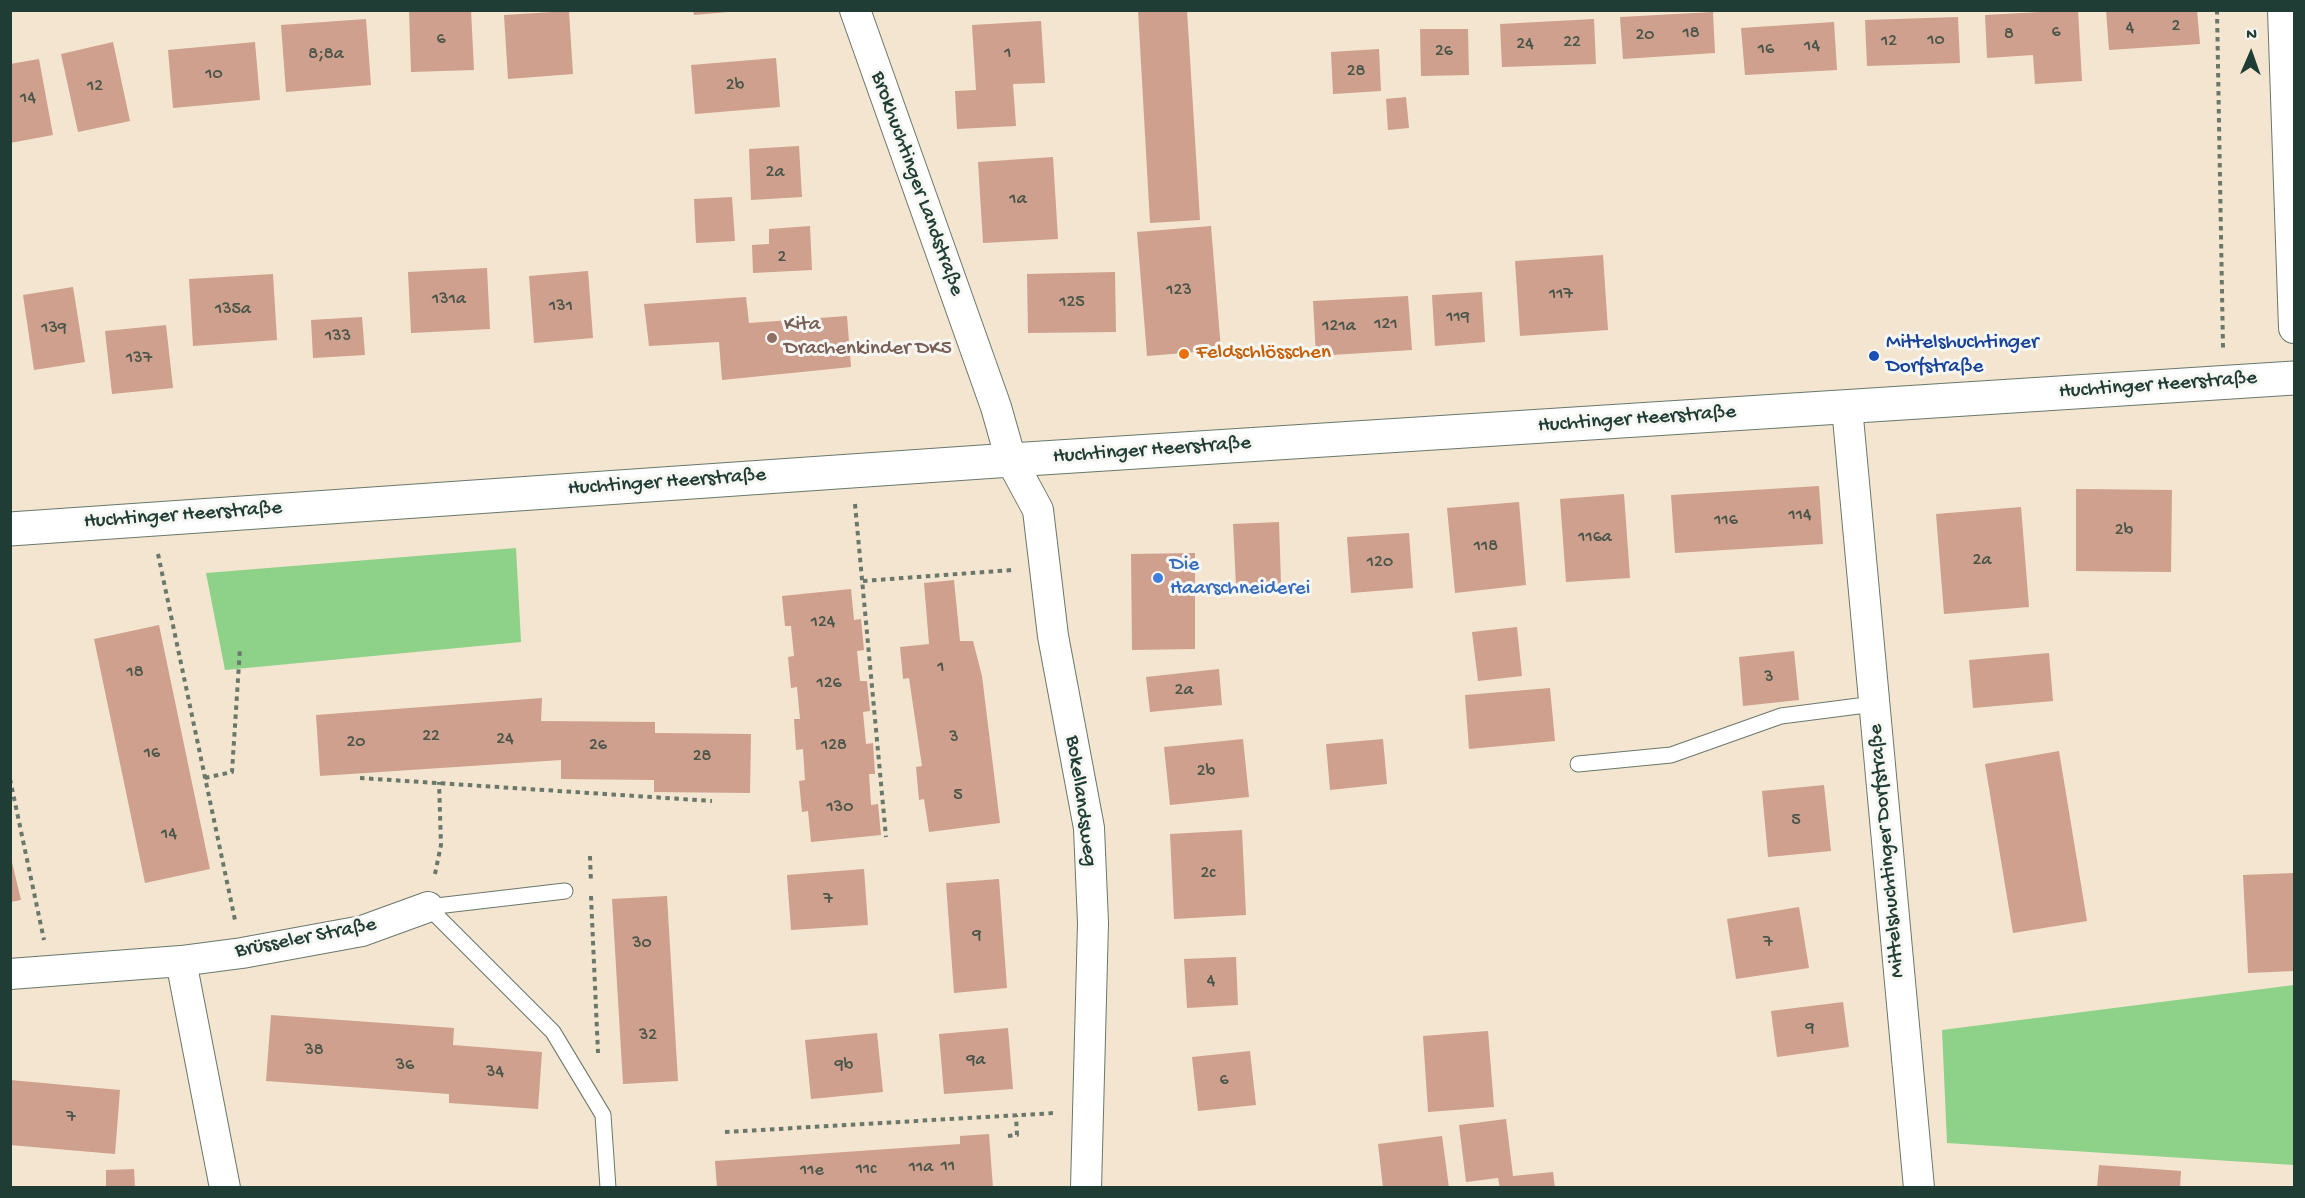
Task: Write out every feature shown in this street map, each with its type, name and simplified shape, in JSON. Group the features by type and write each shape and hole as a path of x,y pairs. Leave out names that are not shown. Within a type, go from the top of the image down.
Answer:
{"main road":[{"name":"Huchtinger Heerstraße","path":"10,529 852,470 2295,378"}],"street":[{"name":"Brokhuchtinger Landstraße","path":"855,10 996,407 1011,460"},
{"path":"2283,10 2295,328"},
{"name":"Mittelshuchtinger Dorfstraße","path":"1846,407 1919,1188"},
{"name":"Bokellandsweg","path":"1011,460 1038,510 1053,636 1089,828 1094,923 1086,1188"},
{"name":"Brüsseler Straße","path":"10,974 181,961 242,953 362,931 428,907"},
{"path":"181,961 225,1188"}],"lane":[{"path":"1578,764 1671,755 1781,716 1874,704"},
{"path":"428,907 565,891"},
{"path":"428,907 553,1032 603,1115 608,1188"}],"path":[{"path":"2217,10 2224,382"},
{"path":"852,470 886,837"},
{"path":"151,518 242,953"},
{"path":"863,581 1045,568"},
{"path":"205,778 232,772 240,648"},
{"path":"360,778 712,801"},
{"path":"10,779 50,970"},
{"path":"428,907 441,845 439,782"},
{"path":"590,856 598,1061"},
{"path":"725,1132 1089,1111"},
{"path":"1008,1136 1017,1135 1016,1115"}],"green space":[{"path":"516,548 521,642 225,670 206,573"},
{"path":"2294,985 2294,1165 1947,1143 1942,1030"}],"building":[{"path":"409,10 471,10 474,70 411,72"},
{"path":"693,10 728,10 728,12 694,15"},
{"path":"1138,10 1187,10 1200,220 1150,223"},
{"path":"2078,10 2082,81 2035,84 2033,55 1987,58 1985,15"},
{"path":"2106,10 2197,10 2200,44 2109,50"},
{"path":"569,11 573,74 508,79 504,15"},
{"path":"1713,12 1715,53 1623,59 1620,17"},
{"path":"1958,17 1960,63 1867,66 1865,20"},
{"path":"366,19 371,85 286,92 281,25"},
{"path":"1594,19 1596,64 1502,67 1500,24"},
{"path":"1041,21 1045,83 1013,84 1016,126 957,129 955,91 976,90 972,25"},
{"path":"1834,22 1837,70 1745,75 1741,28"},
{"path":"1420,29 1468,29 1469,75 1421,76"},
{"path":"113,42 130,121 78,132 61,54"},
{"path":"255,42 260,100 173,108 168,50"},
{"path":"1379,49 1381,91 1333,94 1331,52"},
{"path":"776,58 780,107 695,114 691,65"},
{"path":"39,59 53,135 10,143 10,64"},
{"path":"1406,97 1409,128 1388,130 1386,99"},
{"path":"799,146 802,197 751,200 749,149"},
{"path":"1053,157 1058,239 983,243 978,162"},
{"path":"732,197 735,241 696,243 694,199"},
{"path":"810,226 812,270 753,273 752,245 769,244 769,229"},
{"path":"1211,226 1221,350 1147,356 1137,232"},
{"path":"1603,255 1608,330 1520,336 1515,261"},
{"path":"487,268 490,329 411,333 408,272"},
{"path":"588,271 593,338 534,343 529,276"},
{"path":"1115,272 1116,332 1028,333 1027,274"},
{"path":"273,274 277,340 193,346 189,279"},
{"path":"73,287 85,362 34,370 23,295"},
{"path":"1482,292 1485,342 1435,346 1432,295"},
{"path":"1408,296 1412,350 1316,356 1313,301"},
{"path":"746,297 749,323 847,316 851,367 722,380 719,342 649,346 644,304"},
{"path":"362,317 365,355 313,358 311,320"},
{"path":"166,325 173,388 112,394 105,331"},
{"path":"1819,486 1823,544 1675,553 1671,495"},
{"path":"2076,489 2172,490 2171,572 2076,571"},
{"path":"1624,494 1630,578 1566,582 1560,499"},
{"path":"1519,502 1526,585 1455,593 1447,508"},
{"path":"2021,507 2029,607 1944,614 1936,514"},
{"path":"1279,522 1281,584 1236,586 1233,524"},
{"path":"1409,533 1413,588 1351,593 1347,537"},
{"path":"1195,553 1195,649 1132,650 1131,554"},
{"path":"954,580 960,641 973,641 982,676 1000,823 929,832 924,799 919,800 916,767 922,766 909,678 903,679 900,647 929,644 924,583"},
{"path":"851,589 854,620 861,619 864,650 857,651 860,681 867,681 870,711 863,712 866,744 873,743 875,774 869,774 871,805 878,804 881,835 811,842 808,811 802,812 799,781 805,780 803,749 796,750 794,719 800,719 797,687 791,688 788,657 794,656 791,626 785,626 782,596"},
{"path":"159,625 210,869 145,883 94,639"},
{"path":"1517,627 1522,676 1478,681 1472,632"},
{"path":"1794,651 1799,700 1743,706 1739,657"},
{"path":"2049,653 2053,701 1973,708 1969,660"},
{"path":"1219,669 1222,705 1150,712 1146,677"},
{"path":"1550,688 1555,741 1469,749 1465,695"},
{"path":"542,698 541,721 655,722 655,733 751,734 750,793 654,792 654,780 561,779 561,760 320,776 316,715"},
{"path":"1243,739 1249,797 1170,805 1164,747"},
{"path":"1383,739 1387,784 1330,790 1326,744"},
{"path":"2059,751 2087,921 2013,933 1985,764"},
{"path":"1824,785 1831,851 1768,857 1762,791"},
{"path":"1242,830 1246,915 1174,919 1170,834"},
{"path":"10,854 21,900 10,902"},
{"path":"864,869 868,925 791,930 787,875"},
{"path":"2294,873 2294,971 2248,973 2243,875"},
{"path":"999,879 1007,988 954,993 946,883"},
{"path":"667,896 678,1081 623,1084 612,899"},
{"path":"1799,907 1809,968 1736,979 1727,919"},
{"path":"1236,957 1238,1005 1187,1008 1184,959"},
{"path":"1843,1002 1849,1047 1777,1057 1771,1011"},
{"path":"271,1015 454,1028 453,1045 542,1052 538,1109 449,1103 449,1094 266,1081"},
{"path":"1008,1028 1013,1089 944,1094 939,1034"},
{"path":"1488,1031 1494,1107 1428,1112 1423,1036"},
{"path":"877,1033 883,1092 811,1099 805,1040"},
{"path":"1250,1051 1256,1105 1198,1111 1192,1057"},
{"path":"10,1080 120,1090 115,1154 10,1145"},
{"path":"1506,1119 1513,1176 1553,1172 1555,1188 1500,1188 1498,1178 1466,1182 1459,1125"},
{"path":"989,1134 993,1188 717,1188 715,1161 960,1144 960,1136"},
{"path":"1442,1136 1449,1188 1383,1188 1378,1144"},
{"path":"2099,1165 2181,1171 2180,1188 2097,1188"},
{"path":"134,1169 135,1188 106,1188 106,1170"}],"place":[{"name":"Kita Drachenkinder DK5","path":"772,338"},
{"name":"Feldschlösschen","path":"1184,354"},
{"name":"Mittelshuchtinger Dorfstraße","path":"1874,356"},
{"name":"Die Haarschneiderei","path":"1158,578"}]}
